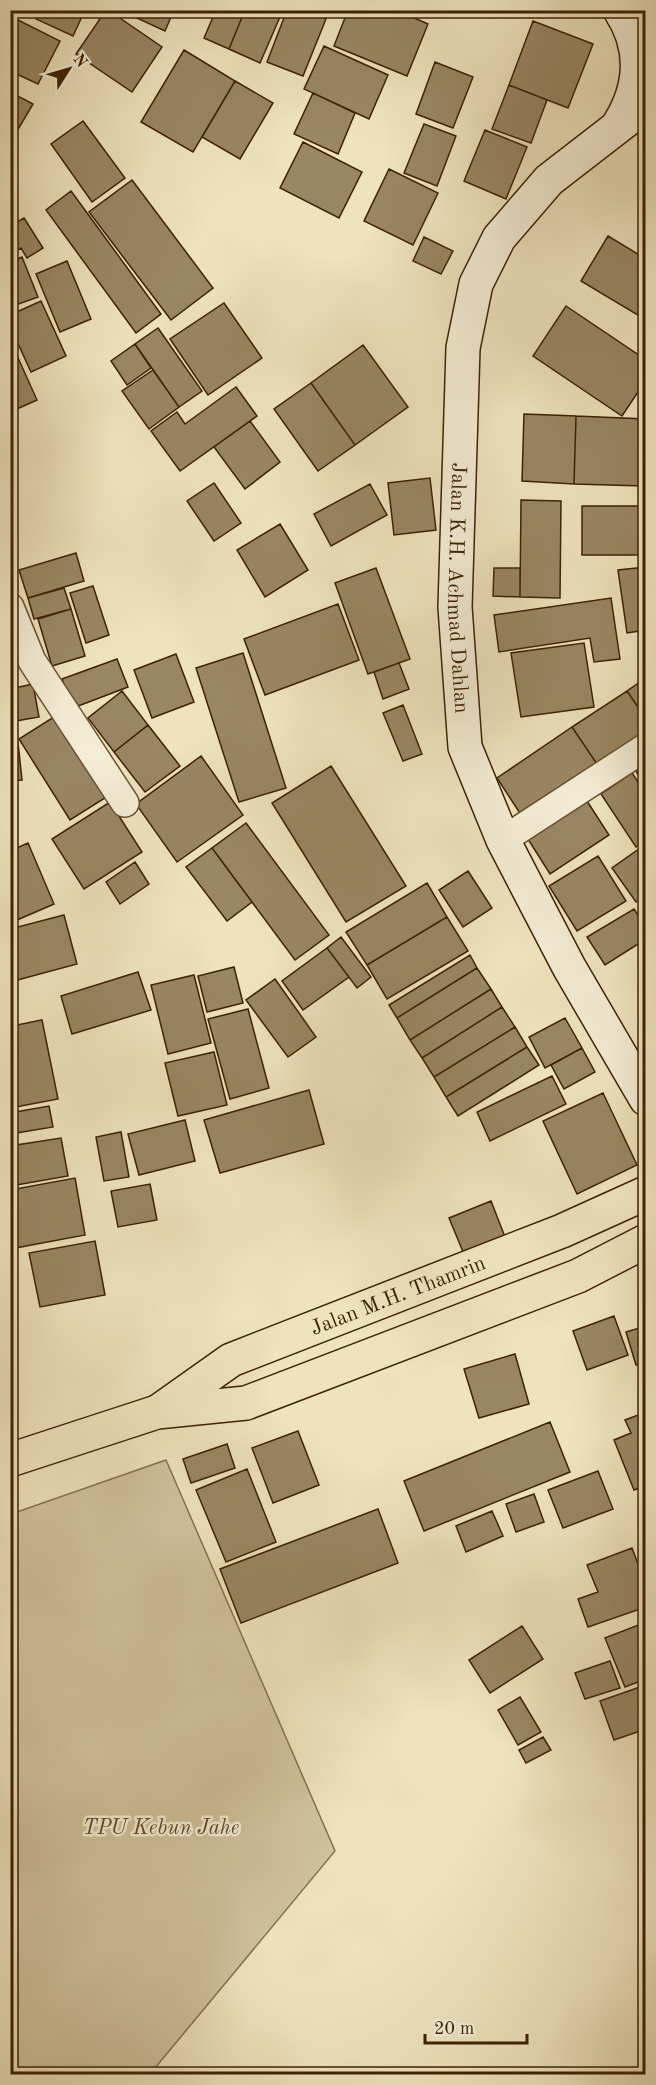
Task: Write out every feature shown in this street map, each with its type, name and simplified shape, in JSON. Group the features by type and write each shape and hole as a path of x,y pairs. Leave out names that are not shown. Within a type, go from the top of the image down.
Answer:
{"highway":[{"name":"Jalan M.H. Thamrin","path":"157,1412 231,1360 562,1231 645,1193"},
{"name":"Jalan M.H. Thamrin","path":"10,1460 157,1412 246,1403 578,1276 645,1241"}],"main road":[{"path":"617,128 634,95 638,76 638,57 634,38 620,10"},
{"name":"Jalan K.H. Achmad Dahlan","path":"645,105 549,180 499,238 476,284 464,348 455,608 465,747 503,840 568,967 645,1100"}],"street":[{"path":"10,607 32,661 125,803"},
{"path":"503,840 645,747"}],"green space":[{"name":"TPU Kebun Jahe","path":"166,1460 335,1851 150,2074 11,2074 11,1514"}],"building":[{"path":"40,10 85,10 73,36 36,19"},
{"path":"106,10 162,47 132,92 76,54"},
{"path":"130,10 174,10 165,31 128,14"},
{"path":"216,10 245,10 229,49 204,38"},
{"path":"245,10 283,10 260,63 229,49"},
{"path":"287,10 306,10 326,19 303,76 267,62"},
{"path":"348,10 396,10 428,24 407,76 334,46"},
{"path":"10,16 60,41 38,84 10,71"},
{"path":"533,21 593,44 568,108 509,85"},
{"path":"324,46 388,75 369,119 304,89"},
{"path":"184,50 235,81 193,152 141,122"},
{"path":"435,62 473,77 453,128 416,114"},
{"path":"235,81 273,103 240,159 202,137"},
{"path":"509,85 547,100 531,143 492,129"},
{"path":"10,92 33,104 10,143"},
{"path":"313,93 355,113 338,154 294,134"},
{"path":"83,121 125,178 92,202 51,144"},
{"path":"424,124 456,136 437,186 404,173"},
{"path":"485,130 527,147 506,199 464,181"},
{"path":"303,142 362,172 339,218 280,188"},
{"path":"389,169 438,193 413,245 364,221"},
{"path":"132,180 213,288 171,320 89,212"},
{"path":"71,191 161,314 136,333 46,210"},
{"path":"24,218 43,248 27,258 21,248 10,254 10,226"},
{"path":"608,236 646,259 646,320 581,281"},
{"path":"424,237 453,251 441,274 413,261"},
{"path":"22,257 38,297 10,307 10,262"},
{"path":"67,261 91,319 60,332 36,274"},
{"path":"41,301 66,356 31,372 10,326 10,315"},
{"path":"224,303 262,358 208,395 170,339"},
{"path":"566,306 646,360 646,380 622,416 533,356"},
{"path":"158,328 202,391 179,407 135,344"},
{"path":"10,340 37,400 10,412"},
{"path":"135,344 151,368 127,385 111,361"},
{"path":"363,345 408,407 355,445 311,383"},
{"path":"153,370 179,407 149,429 122,391"},
{"path":"311,383 355,445 318,471 274,409"},
{"path":"236,387 257,416 180,471 151,431 177,412 185,424"},
{"path":"524,414 576,416 574,484 522,481"},
{"path":"576,416 646,419 644,486 574,484"},
{"path":"250,421 280,462 245,489 214,447"},
{"path":"430,478 436,530 394,535 388,483"},
{"path":"214,483 241,523 214,541 187,501"},
{"path":"370,484 387,515 331,546 314,514"},
{"path":"643,495 646,495 646,559 644,559"},
{"path":"521,500 561,501 560,598 520,597"},
{"path":"582,506 639,506 640,555 582,555"},
{"path":"280,524 308,570 265,597 237,550"},
{"path":"76,553 84,581 28,598 19,570"},
{"path":"646,567 646,630 627,633 618,570"},
{"path":"376,568 410,659 368,674 335,583"},
{"path":"494,568 520,568 520,597 493,596"},
{"path":"93,586 109,635 86,643 70,593"},
{"path":"64,588 71,609 34,619 28,598"},
{"path":"611,598 620,659 594,662 590,638 499,652 494,615"},
{"path":"338,604 359,660 265,695 244,639"},
{"path":"71,609 85,656 52,666 38,619"},
{"path":"584,643 594,707 521,717 511,653"},
{"path":"243,653 286,788 239,802 196,668"},
{"path":"176,654 194,702 152,718 134,670"},
{"path":"117,659 128,687 73,708 62,679"},
{"path":"399,663 409,689 383,699 374,672"},
{"path":"646,678 646,719 627,691"},
{"path":"33,684 39,717 10,722 10,689"},
{"path":"122,691 148,725 114,752 88,718"},
{"path":"627,691 646,719 646,740 601,770 572,727"},
{"path":"403,705 422,754 403,761 383,713"},
{"path":"57,715 108,796 70,820 19,739"},
{"path":"148,725 180,766 145,792 114,752"},
{"path":"572,727 601,770 525,821 497,778"},
{"path":"18,743 22,780 10,781 10,744"},
{"path":"201,756 243,815 177,862 136,804"},
{"path":"646,763 646,786 635,770"},
{"path":"331,766 406,886 346,922 272,803"},
{"path":"632,773 646,794 646,840 636,847 601,794"},
{"path":"585,798 609,835 550,874 526,836"},
{"path":"110,802 142,852 84,889 52,839"},
{"path":"246,823 329,935 295,960 212,848"},
{"path":"28,843 54,904 10,923 10,851"},
{"path":"646,844 646,895 636,902 612,868"},
{"path":"212,848 252,902 227,921 186,867"},
{"path":"598,856 626,901 577,931 549,886"},
{"path":"135,862 149,884 120,904 106,882"},
{"path":"468,871 492,908 463,927 439,890"},
{"path":"427,883 447,917 367,965 346,932"},
{"path":"634,909 646,928 646,939 605,965 587,937"},
{"path":"64,915 77,964 10,982 10,929"},
{"path":"447,917 468,951 387,999 367,965"},
{"path":"341,937 371,977 357,988 327,948"},
{"path":"327,948 349,977 303,1010 282,981"},
{"path":"470,955 477,968 397,1018 389,1005"},
{"path":"234,967 243,1003 207,1012 198,976"},
{"path":"477,968 491,989 410,1040 397,1018"},
{"path":"138,972 151,1010 72,1034 61,996"},
{"path":"194,975 211,1043 168,1054 151,985"},
{"path":"275,979 316,1037 288,1057 246,1000"},
{"path":"491,989 502,1007 422,1058 410,1040"},
{"path":"502,1007 515,1027 434,1077 422,1058"},
{"path":"248,1009 269,1088 230,1099 208,1019"},
{"path":"565,1018 582,1048 545,1068 529,1037"},
{"path":"42,1020 58,1099 10,1108 10,1053 18,1052 12,1026"},
{"path":"515,1027 527,1047 446,1097 434,1077"},
{"path":"527,1047 539,1065 458,1116 446,1097"},
{"path":"582,1048 595,1072 564,1089 551,1065"},
{"path":"214,1052 227,1105 178,1116 165,1063"},
{"path":"552,1076 566,1104 490,1141 477,1112"},
{"path":"309,1090 324,1144 220,1173 204,1120"},
{"path":"603,1093 637,1165 577,1194 543,1121"},
{"path":"49,1106 53,1127 10,1134 10,1113"},
{"path":"185,1120 195,1161 139,1175 128,1134"},
{"path":"121,1132 129,1177 104,1181 96,1137"},
{"path":"61,1138 68,1176 10,1186 10,1146"},
{"path":"75,1178 85,1235 10,1249 10,1190"},
{"path":"150,1184 157,1220 118,1227 111,1191"},
{"path":"491,1201 507,1242 466,1259 449,1218"},
{"path":"95,1241 105,1295 40,1307 29,1253"},
{"path":"614,1316 628,1355 587,1370 573,1331"},
{"path":"646,1326 646,1362 636,1365 626,1332"},
{"path":"515,1354 529,1404 479,1418 464,1369"},
{"path":"646,1412 646,1486 634,1490 614,1440 631,1433 625,1420"},
{"path":"550,1422 570,1472 424,1531 404,1481"},
{"path":"298,1431 319,1485 273,1503 252,1448"},
{"path":"227,1444 235,1468 191,1483 183,1459"},
{"path":"247,1469 276,1542 226,1562 196,1490"},
{"path":"598,1471 613,1509 563,1528 548,1490"},
{"path":"534,1494 544,1522 516,1532 506,1504"},
{"path":"378,1509 398,1563 241,1623 220,1569"},
{"path":"492,1511 503,1536 466,1552 456,1526"},
{"path":"632,1548 646,1585 646,1607 588,1627 578,1599 598,1592 587,1565"},
{"path":"646,1622 646,1679 625,1687 605,1638"},
{"path":"522,1626 543,1659 490,1693 469,1660"},
{"path":"610,1661 620,1688 585,1699 575,1673"},
{"path":"643,1686 646,1693 646,1729 614,1740 600,1701"},
{"path":"520,1697 541,1732 518,1745 498,1710"},
{"path":"543,1737 551,1750 526,1763 519,1750"}]}
